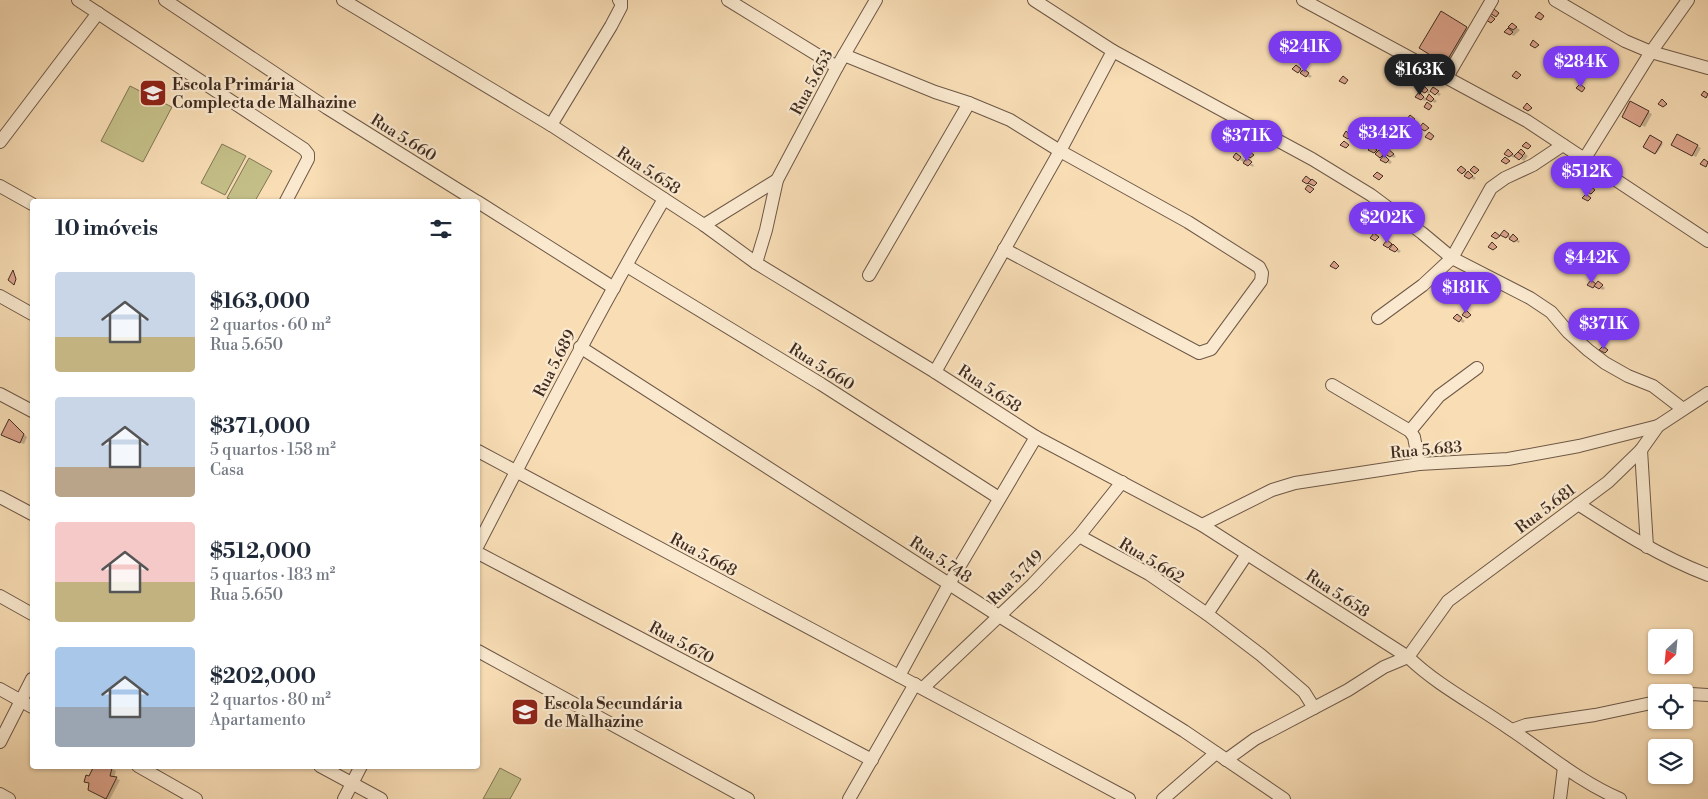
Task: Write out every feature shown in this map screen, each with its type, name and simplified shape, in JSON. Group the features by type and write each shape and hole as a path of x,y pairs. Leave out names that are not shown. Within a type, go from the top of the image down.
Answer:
{"street":[{"path":"78,0 304,149 308,154 308,159 287,199"},
{"name":"Rua 5.660","path":"165,0 327,108 472,199"},
{"name":"Rua 5.658","path":"343,0 551,125 704,225 756,263 935,372 1036,437 1202,524 1408,657 1432,679 1462,696 1564,768 1620,799"},
{"path":"728,0 837,67"},
{"name":"Rua 5.653","path":"756,263 766,230 777,180 837,67 876,0"},
{"path":"1034,0 1113,51 1312,158 1371,195 1452,258 1530,298 1551,312 1568,332 1600,359 1628,376 1653,386 1683,409"},
{"path":"1303,0 1527,121 1708,241"},
{"path":"1447,77 1492,0"},
{"path":"1555,0 1626,41 1651,52 1708,68"},
{"path":"1585,158 1651,52 1688,0"},
{"path":"551,125 620,3"},
{"path":"0,142 98,13"},
{"path":"935,372 1060,151 1113,51"},
{"path":"844,55 1010,120 1060,151 1188,222 1259,267 1262,273 1261,281 1211,349 1199,353 1004,249"},
{"path":"869,275 969,103"},
{"path":"1378,318 1423,285 1452,258 1491,188 1505,178 1533,165 1563,144"},
{"path":"704,225 777,180"},
{"path":"0,186 30,203"},
{"name":"Rua 5.689","path":"480,541 580,347 664,199"},
{"name":"Rua 5.660","path":"480,204 614,288"},
{"name":"Rua 5.660","path":"627,266 820,384 998,498"},
{"path":"0,296 30,313"},
{"name":"Rua 5.748","path":"580,347 999,616 1184,731 1284,799"},
{"path":"1410,431 1439,396 1477,368"},
{"path":"1332,385 1410,431 1414,438 1419,464"},
{"name":"Rua 5.681","path":"1408,657 1448,601 1608,482 1641,450 1658,426 1708,393"},
{"path":"0,394 30,410"},
{"name":"Rua 5.683","path":"1202,524 1272,490 1319,479 1419,464 1508,459 1579,446 1658,426"},
{"path":"899,676 998,498 1036,437"},
{"path":"1641,450 1647,547"},
{"name":"Rua 5.668","path":"480,452 919,686"},
{"name":"Rua 5.749","path":"849,799 919,686 999,616 1079,536 1122,482"},
{"path":"0,496 30,513"},
{"path":"1578,504 1647,547 1708,575"},
{"name":"Rua 5.662","path":"1079,536 1149,574 1207,614 1261,655 1304,692 1314,708"},
{"name":"Rua 5.670","path":"480,554 872,760"},
{"path":"1207,614 1247,554"},
{"path":"0,596 30,613"},
{"path":"480,652 748,799"},
{"path":"1163,799 1221,756 1348,690 1384,667 1408,657"},
{"path":"0,742 30,683"},
{"path":"919,686 1106,794 1129,799"},
{"path":"0,689 30,706"},
{"path":"1693,694 1708,695"},
{"path":"1512,730 1526,725 1596,715 1648,704"},
{"path":"1560,799 1564,768"},
{"path":"143,769 196,799"},
{"path":"326,769 381,799"},
{"path":"344,799 360,769"},
{"path":"0,794 9,799"}],"shaded area":[{"path":"130,86 172,107 143,162 101,141"},
{"path":"222,144 246,156 225,195 201,183"},
{"path":"249,158 272,171 256,199 227,198"},
{"path":"500,768 521,779 510,799 483,799"}],"building":[{"path":"1494,9 1499,13 1496,17 1490,13"},
{"path":"1441,11 1467,27 1445,64 1419,48"},
{"path":"1539,12 1544,16 1541,20 1535,17"},
{"path":"1490,15 1495,19 1491,23 1486,20"},
{"path":"1512,23 1517,27 1513,30 1508,27"},
{"path":"1508,28 1513,32 1510,35 1504,32"},
{"path":"1533,40 1539,45 1535,48 1530,45"},
{"path":"1296,65 1301,69 1298,73 1292,69"},
{"path":"1606,66 1611,70 1608,74 1602,70"},
{"path":"1304,69 1309,73 1306,77 1300,73"},
{"path":"1516,71 1521,75 1517,79 1512,76"},
{"path":"1343,76 1348,80 1345,84 1339,81"},
{"path":"1580,84 1585,88 1582,92 1576,88"},
{"path":"1423,85 1428,90 1425,93 1419,90"},
{"path":"1433,87 1439,91 1435,95 1430,91"},
{"path":"1704,91 1708,94 1706,98 1701,95"},
{"path":"1419,92 1424,97 1421,100 1415,97"},
{"path":"1429,94 1434,99 1431,102 1426,99"},
{"path":"1662,99 1667,104 1663,107 1658,104"},
{"path":"1630,101 1649,111 1640,127 1622,117"},
{"path":"1427,102 1432,106 1429,110 1424,107"},
{"path":"1527,103 1532,108 1528,111 1523,108"},
{"path":"1410,115 1415,119 1411,123 1406,120"},
{"path":"1365,120 1370,124 1367,127 1361,124"},
{"path":"1423,123 1429,128 1425,131 1419,128"},
{"path":"1373,127 1378,131 1375,135 1369,131"},
{"path":"1346,131 1351,136 1348,139 1343,136"},
{"path":"1369,132 1374,137 1370,140 1365,137"},
{"path":"1414,132 1419,137 1416,140 1410,137"},
{"path":"1429,132 1434,136 1431,140 1425,137"},
{"path":"1677,134 1698,145 1692,156 1671,145"},
{"path":"1650,135 1662,142 1655,154 1643,147"},
{"path":"1377,139 1382,143 1378,147 1373,144"},
{"path":"1344,141 1349,145 1346,148 1340,145"},
{"path":"1242,142 1247,146 1243,150 1238,146"},
{"path":"1526,142 1531,146 1528,149 1522,146"},
{"path":"1383,143 1388,147 1384,151 1379,148"},
{"path":"1372,146 1377,150 1374,153 1368,150"},
{"path":"1388,149 1394,154 1390,157 1385,154"},
{"path":"1508,149 1513,154 1509,157 1504,154"},
{"path":"1521,149 1525,153 1522,156 1517,153"},
{"path":"1379,150 1384,154 1380,158 1375,154"},
{"path":"1249,151 1254,155 1250,158 1245,155"},
{"path":"1518,152 1523,156 1519,160 1514,156"},
{"path":"1236,153 1241,157 1238,161 1233,157"},
{"path":"1384,155 1389,160 1386,163 1380,160"},
{"path":"1505,157 1510,161 1506,164 1501,161"},
{"path":"1247,158 1252,162 1248,166 1243,163"},
{"path":"1704,159 1708,162 1706,167 1700,164"},
{"path":"1461,166 1466,170 1462,174 1457,170"},
{"path":"1474,166 1479,170 1475,174 1470,170"},
{"path":"1468,171 1473,176 1469,179 1464,176"},
{"path":"1377,172 1383,176 1379,180 1373,176"},
{"path":"1306,176 1311,180 1307,184 1302,181"},
{"path":"1583,177 1588,181 1584,185 1579,181"},
{"path":"1312,179 1317,183 1314,186 1308,183"},
{"path":"1308,185 1314,189 1310,193 1305,189"},
{"path":"1590,186 1595,190 1591,194 1586,191"},
{"path":"1586,194 1591,198 1588,201 1582,198"},
{"path":"1504,230 1509,234 1506,238 1500,235"},
{"path":"1495,232 1500,236 1496,239 1491,236"},
{"path":"1374,233 1379,237 1375,241 1370,238"},
{"path":"1513,234 1518,239 1514,242 1509,239"},
{"path":"1387,240 1392,244 1388,248 1383,245"},
{"path":"1492,242 1497,247 1493,250 1488,247"},
{"path":"1393,244 1398,249 1395,252 1389,249"},
{"path":"1334,261 1339,266 1336,269 1330,266"},
{"path":"13,270 16,279 14,285 8,280"},
{"path":"1591,280 1596,284 1593,288 1587,285"},
{"path":"1598,281 1603,285 1599,289 1594,286"},
{"path":"1466,310 1471,315 1467,318 1462,315"},
{"path":"1457,314 1462,318 1459,322 1453,318"},
{"path":"1603,346 1608,350 1605,353 1599,350"},
{"path":"9,419 24,434 20,443 1,435"},
{"path":"92,769 112,769 110,776 117,777 106,799 88,790 89,783 84,782 86,775 89,776"}],"place":[{"name":"Escola Primária Complecta de Malhazine","path":"153,93"},
{"name":"Escola Secundária de Malhazine","path":"525,712"}]}
